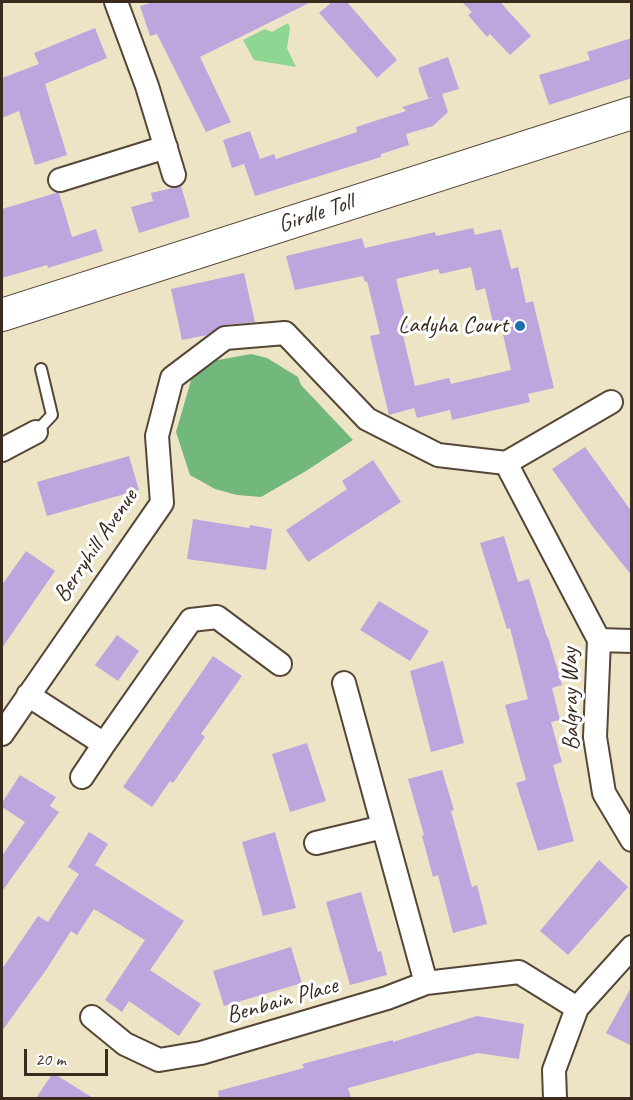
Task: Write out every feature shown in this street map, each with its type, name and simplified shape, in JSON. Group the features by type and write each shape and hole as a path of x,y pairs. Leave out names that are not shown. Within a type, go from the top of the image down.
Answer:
{"street":[{"path":"116,2 147,86 174,175"},
{"name":"Girdle Toll","path":"2,315 632,113"},
{"path":"60,180 166,147"},
{"name":"Berryhill Avenue","path":"2,734 162,503 157,436 172,378 225,338 285,333 367,418 438,455 506,463"},
{"path":"506,463 611,402"},
{"path":"2,450 36,432"},
{"name":"Balgray Way","path":"506,463 599,640 595,737 604,792 632,840"},
{"path":"82,777 191,620 217,617 280,664"},
{"path":"599,640 632,641"},
{"path":"344,683 426,983"},
{"path":"28,695 104,744"},
{"path":"316,843 383,827"},
{"path":"555,1098 554,1070 577,1008 632,947"},
{"name":"Benbain Place","path":"92,1017 125,1044 159,1060 201,1053 387,998 426,983 519,972 577,1008"}],"lane":[{"path":"36,432 52,415 41,369"}],"green space":[{"path":"288,23 290,28 287,48 296,67 254,60 243,40 265,29 272,32"},
{"path":"251,354 267,358 298,377 301,385 353,440 261,497 237,495 215,489 190,475 176,432 192,377 218,360"}],"building":[{"path":"154,2 311,2 200,57 231,122 206,132 157,34 150,36 140,6"},
{"path":"332,2 347,2 397,60 377,78 319,13"},
{"path":"462,2 500,2 531,36 510,55 490,34 487,37 468,15 472,12"},
{"path":"95,28 107,58 45,84 67,155 35,165 19,111 2,118 2,78 39,64 34,53"},
{"path":"632,38 632,78 549,105 539,75 590,60 587,52"},
{"path":"448,57 459,89 442,94 448,112 433,126 406,134 409,145 381,154 381,157 255,196 244,164 252,161 232,168 223,140 250,131 260,159 274,154 276,159 357,132 356,127 406,111 402,107 434,97 428,98 418,68"},
{"path":"181,186 190,217 139,233 131,207 153,201 151,193"},
{"path":"59,193 72,237 96,229 103,251 48,268 47,265 2,278 2,209"},
{"name":"Ladyha Court","path":"473,228 475,235 501,229 511,269 518,267 526,303 533,301 554,388 528,394 530,402 452,420 450,410 417,418 414,408 389,415 370,336 380,334 367,281 365,282 363,276 295,290 286,256 362,238 365,248 435,232 436,236","holes":["471,267 476,291 485,288 493,323 500,321 511,370 451,384 449,378 415,386 402,331 408,329 396,279 438,269 440,274"]},
{"path":"244,273 255,322 223,325 207,335 182,340 171,289"},
{"path":"585,447 632,512 632,576 593,527 552,469"},
{"path":"129,456 139,490 47,516 37,482"},
{"path":"373,460 401,502 308,562 286,530 347,489 342,481"},
{"path":"193,519 249,528 250,525 272,529 266,570 187,559"},
{"path":"504,536 518,582 529,579 562,685 552,688 560,720 551,722 562,762 553,765 574,841 538,851 516,783 526,780 505,705 528,699 510,628 507,629 480,543"},
{"path":"26,551 55,571 2,648 2,585"},
{"path":"379,601 429,631 410,661 360,630"},
{"path":"117,635 139,651 118,681 95,665"},
{"path":"213,656 242,676 201,734 205,737 173,783 170,781 152,807 123,787"},
{"path":"443,661 464,743 431,752 410,671"},
{"path":"307,743 326,801 290,812 272,754"},
{"path":"442,770 472,887 477,885 487,924 453,933 438,875 433,877 408,779"},
{"path":"20,775 56,797 50,806 59,812 3,890 2,856 25,822 2,807 2,803"},
{"path":"89,832 108,844 95,865 184,921 150,970 201,1004 179,1036 129,1001 122,1012 105,1000 145,940 94,909 77,935 71,931 2,1031 2,969 38,916 48,922 79,874 68,867"},
{"path":"275,832 296,908 263,916 242,842"},
{"path":"599,860 628,887 568,955 540,931"},
{"path":"361,892 387,975 350,985 326,902"},
{"path":"291,947 302,983 224,1006 213,971"},
{"path":"632,986 632,1046 606,1033"},
{"path":"477,1016 524,1024 519,1059 478,1053 348,1088 351,1098 219,1098 218,1091 304,1068 302,1064 393,1040 393,1042"},
{"path":"53,1073 93,1098 36,1098"}],"place":[{"name":"Ladyha Court","path":"520,326"}]}
